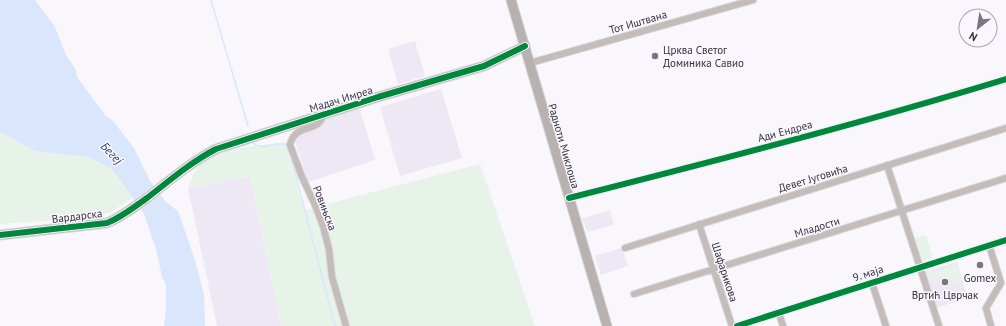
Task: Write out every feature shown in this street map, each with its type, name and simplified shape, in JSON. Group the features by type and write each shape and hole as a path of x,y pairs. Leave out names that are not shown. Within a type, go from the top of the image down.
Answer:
{"street":[{"name":"Радноти Миклоша","path":"511,0 607,326"},
{"name":"Тот Иштвана","path":"530,64 753,0"},
{"name":"Мадач Имреа","path":"168,182 193,163 216,149 321,115 484,66 525,46"},
{"name":"Ади Ендреа","path":"569,198 855,122 1006,79"},
{"name":"Ровињска","path":"321,115 322,118 317,124 299,131 294,135 290,145 323,226 329,249 333,282 346,326"},
{"name":"Девет Југовића","path":"626,248 1006,128"},
{"path":"887,165 939,326"},
{"name":"Младости","path":"634,294 1006,178"},
{"name":"Вардарска","path":"0,235 107,223 115,220 130,210 168,182"},
{"name":"Шафарикова","path":"699,224 732,326"},
{"name":"9. маја","path":"737,326 1006,240"},
{"path":"989,245 1001,283 986,308 991,326"},
{"path":"872,283 886,326"},
{"path":"778,313 783,326"}],"shaded area":[{"path":"415,41 425,76 398,84 388,49"},
{"path":"441,89 462,158 400,176 380,107"},
{"path":"359,106 375,160 308,182 294,138 319,125 324,121 327,114"},
{"path":"0,132 35,151 88,157 112,169 132,198 111,212 98,216 0,224"},
{"path":"286,142 304,210 480,164 535,326 281,326 250,176 188,188 195,171 202,163 212,157 250,146"},
{"path":"250,176 281,326 217,326 188,188"},
{"path":"610,210 614,225 587,232 582,218"},
{"path":"926,235 933,258 921,262 913,239"},
{"path":"622,248 628,266 601,275 595,256"},
{"name":"Вртић Цврчак","path":"957,262 968,298 935,308 923,272"},
{"path":"957,264 962,283 958,284 943,277 930,281 928,273"}],"water":[{"name":"Бегеј","path":"0,0 35,0 55,27 66,55 76,70 77,77 105,115 113,121 134,148 150,181 167,203 178,211 195,260 204,295 205,326 164,326 166,285 162,277 156,249 144,214 112,169 88,157 35,151 0,132"}],"waterway":[{"path":"211,0 248,126"},
{"path":"253,143 261,146 278,144 286,145 290,153 335,326"}],"cycle path":[{"path":"0,235 107,223 128,212 172,178 216,149 378,97 484,66 525,46"},
{"path":"569,198 733,156 1006,79"},
{"path":"737,326 1006,240"}],"place":[{"name":"Црква Светог Доминика Савио","path":"655,56"},
{"name":"Gomex","path":"980,265"},
{"name":"Вртић Цврчак","path":"945,282"}]}
